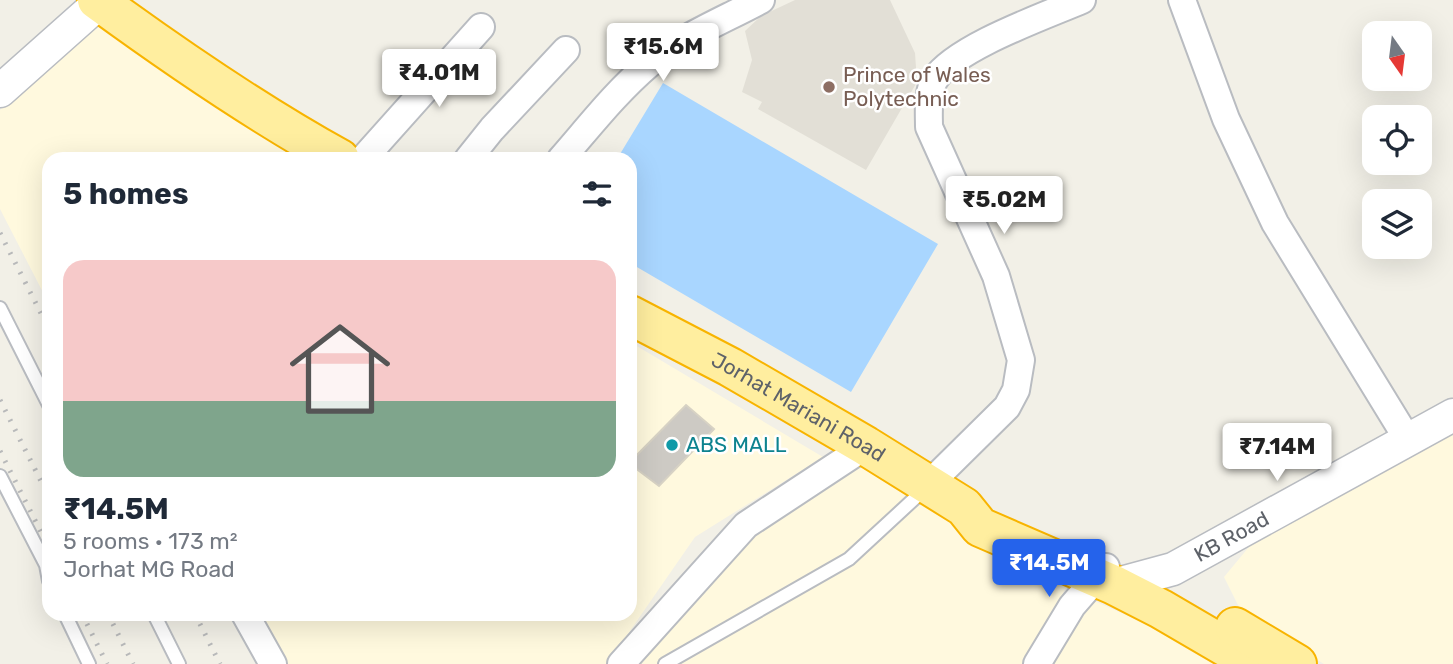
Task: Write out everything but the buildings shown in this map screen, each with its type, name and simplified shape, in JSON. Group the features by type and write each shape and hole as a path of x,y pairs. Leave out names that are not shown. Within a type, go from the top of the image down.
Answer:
{"highway":[{"path":"99,1 216,83 327,152"},
{"name":"Jorhat Mariani Road","path":"637,319 730,367 929,484 964,507 980,527 1114,577 1251,635 1297,664"},
{"name":"Jorhat Mariani Road","path":"1114,577 1161,609 1255,664"}],"street":[{"path":"567,152 627,83 650,63 677,45 761,0"},
{"path":"929,484 1007,407 1016,390 1021,360 996,276 929,127 934,80 964,52 1082,0"},
{"path":"1182,0 1226,119 1275,223 1408,440"},
{"path":"0,91 99,1"},
{"path":"369,152 481,27"},
{"path":"474,152 566,50"},
{"name":"KB Road","path":"1114,577 1173,569 1453,415"},
{"path":"621,664 746,525 866,446"},
{"path":"1037,664 1072,606 1114,577"},
{"path":"249,621 273,664"}],"lane":[{"path":"0,308 42,391"},
{"path":"0,476 42,557"},
{"path":"665,664 849,559 929,484"},
{"path":"68,621 89,664"},
{"path":"158,621 179,664"}],"shaded area":[{"name":"Prince of Wales Polytechnic","path":"795,0 890,0 915,53 917,82 866,170 758,109 762,102 742,92 752,60 745,31 761,16"},
{"path":"96,22 313,152 42,152 42,290 0,209 0,110"},
{"path":"637,346 823,457 695,537 637,621"},
{"path":"1453,433 1453,664 1324,664 1243,615 1224,577 1263,530"},
{"path":"861,466 1068,583 1028,664 636,664 764,522"},
{"path":"1090,599 1153,627 1223,664 1053,664"},
{"path":"253,621 637,621 607,664 275,664"}],"water":[{"path":"663,83 938,244 851,392 637,267 637,152 621,152"}],"railway":[{"path":"0,233 42,315"},
{"path":"0,400 42,483"},
{"path":"0,451 42,534"},
{"path":"86,621 107,664"},
{"path":"112,621 133,664"},
{"path":"198,621 220,664"}],"place":[{"name":"Prince of Wales Polytechnic","path":"829,87"},
{"name":"ABS MALL","path":"672,445"}]}
